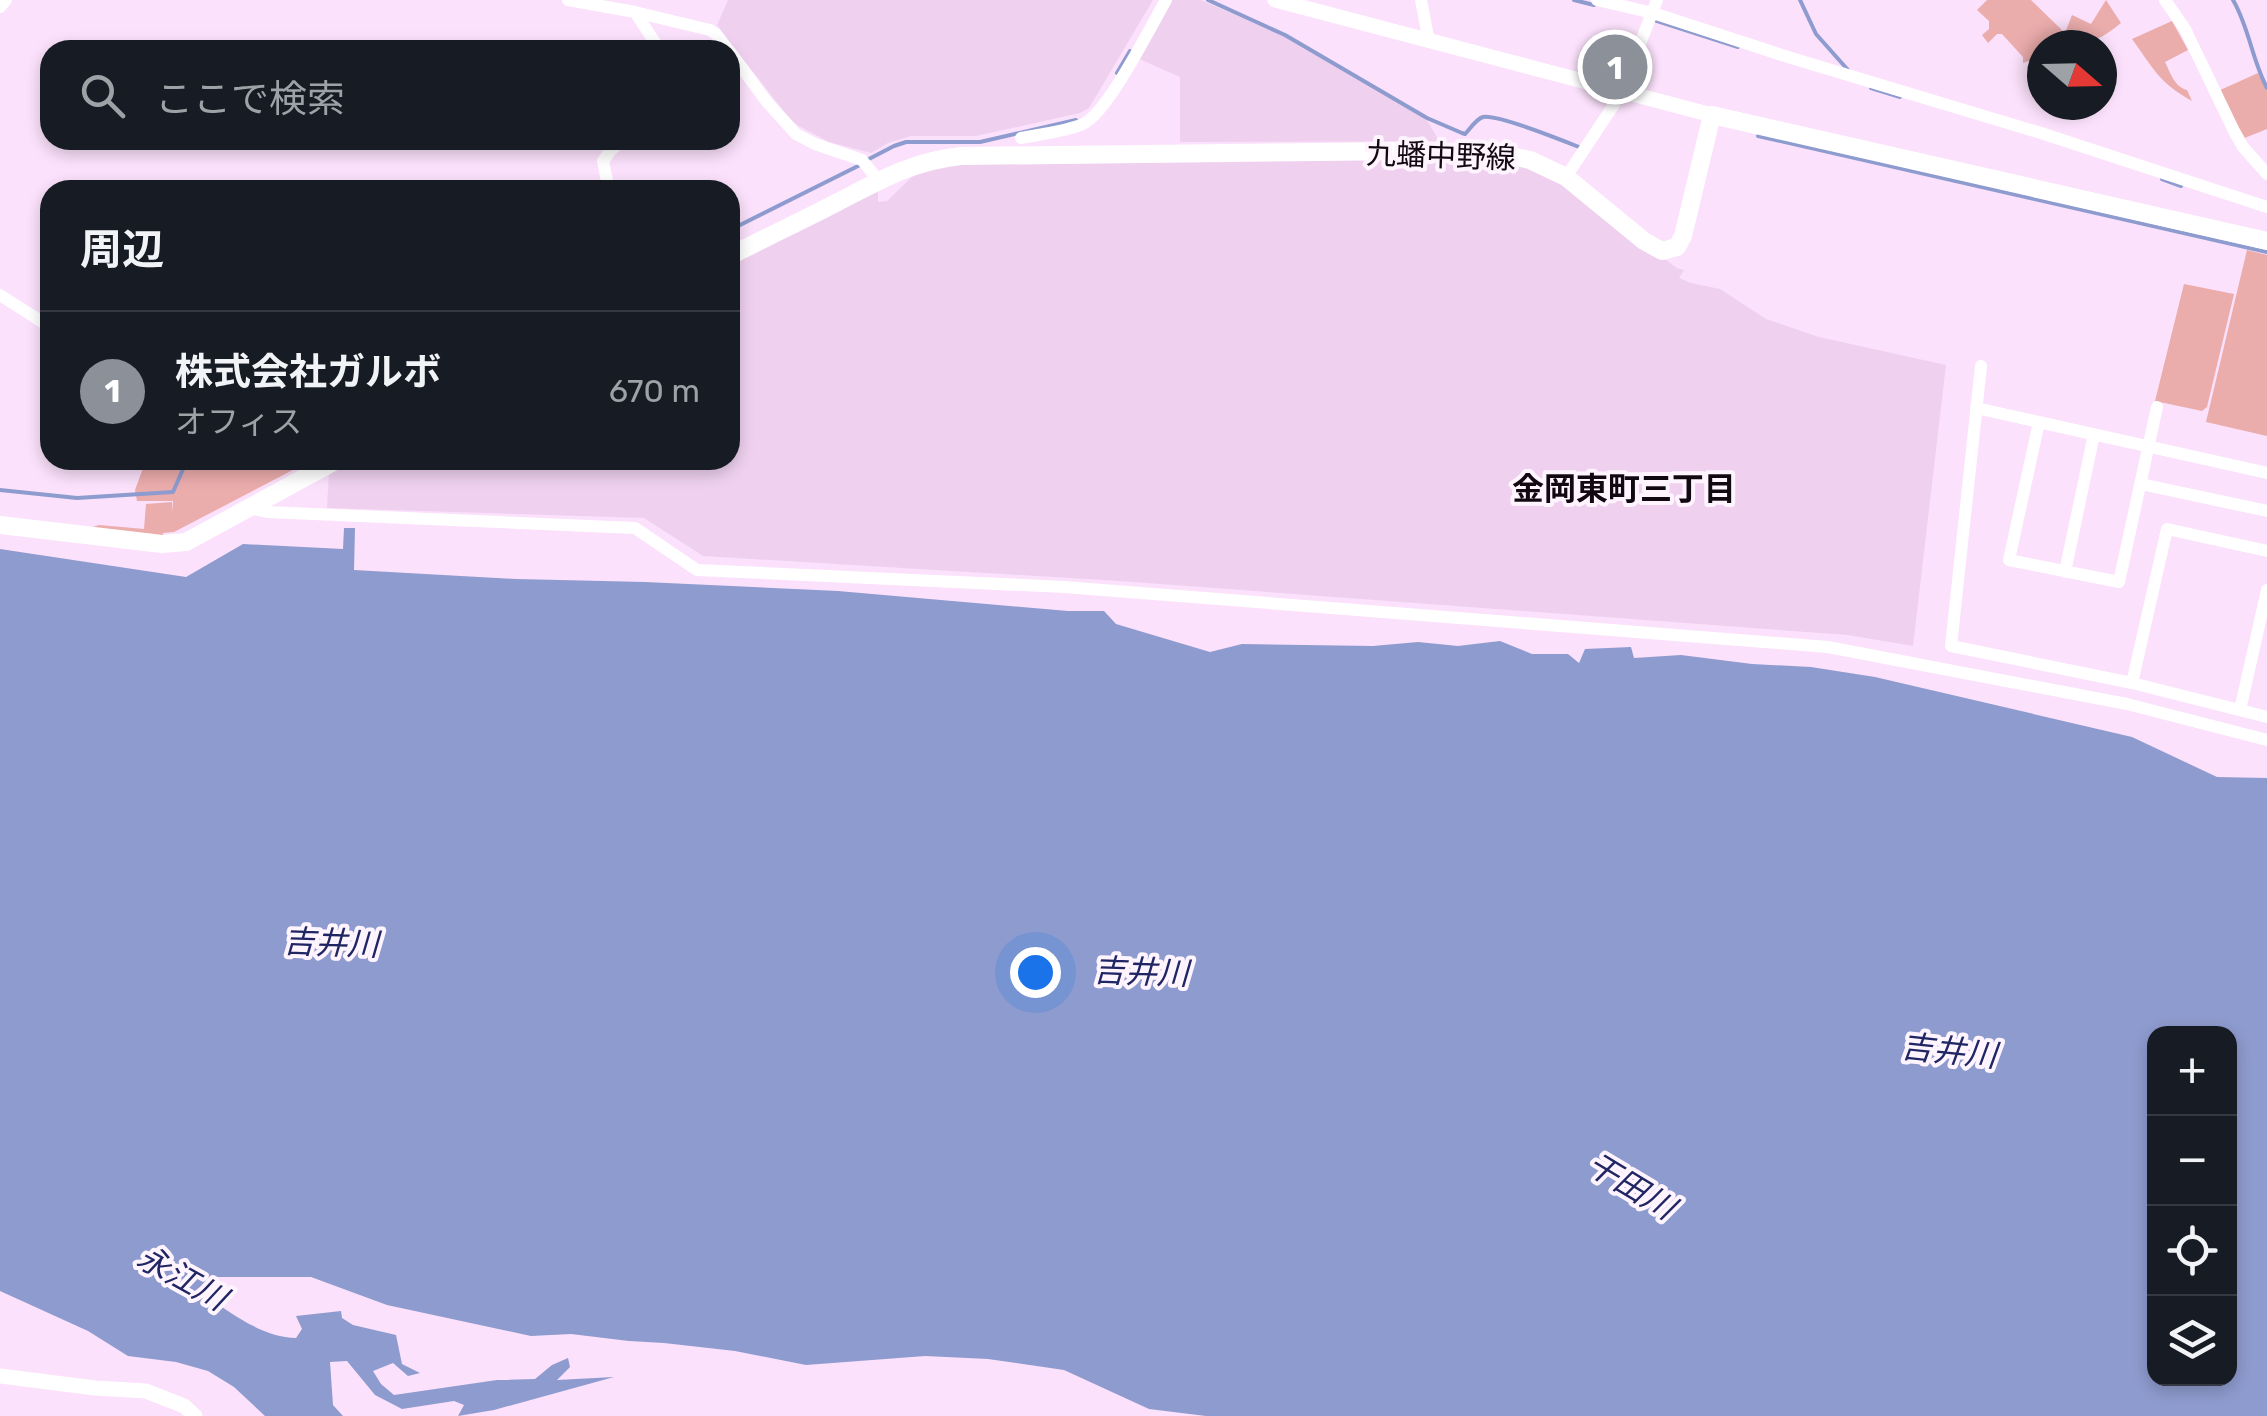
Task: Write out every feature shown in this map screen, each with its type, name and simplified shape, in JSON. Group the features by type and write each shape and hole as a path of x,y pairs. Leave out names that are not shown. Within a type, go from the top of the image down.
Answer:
{"main road":[{"name":"九蟠中野線","path":"740,251 923,162 961,156 1409,152 1514,155 1545,166 1566,177 1644,241 1662,251 1672,250 1683,236 1712,115"},
{"path":"1712,115 2267,241"},
{"path":"0,525 171,544 186,542 318,470"}],"street":[{"path":"0,6 6,0"},
{"path":"1021,138 1083,124 1093,118 1166,0"},
{"path":"1275,0 1712,115"},
{"path":"1422,0 1429,42"},
{"path":"1598,0 1653,13 2267,207"},
{"path":"2164,0 2185,29 2234,131 2267,174"},
{"path":"575,1 710,30 721,40"},
{"path":"635,12 653,40"},
{"path":"1566,177 1620,92 1653,13"},
{"path":"740,65 796,134 864,162 879,182"},
{"path":"607,180 603,161 611,150"},
{"path":"0,295 40,321"},
{"path":"1981,366 1951,646 2132,682 2267,717"},
{"path":"2039,422 2009,560 2120,582 2157,407"},
{"path":"1976,408 2267,473"},
{"path":"2064,572 2094,434"},
{"path":"2141,484 2267,511"},
{"path":"246,508 636,528 697,570 1064,588 1828,648 2127,704 2267,740"},
{"path":"2132,682 2167,529 2267,551"},
{"path":"2240,710 2267,590"},
{"path":"0,1376 146,1391 184,1406 195,1416"}],"shaded area":[{"path":"728,0 1153,0 1089,108 1080,113 976,136 911,136 871,153 829,142 797,125 740,55 740,40 729,40 717,25"},
{"path":"1171,0 1201,0 1284,36 1427,120 1439,141 1180,142 1180,77 1137,58"},
{"path":"1987,0 2031,0 2062,30 2027,30 2027,62 2023,63 2023,57 2002,34 1988,43 1982,35 1989,29 1989,21 1977,10"},
{"path":"2106,0 2121,23 2111,30 2066,30 2072,15 2091,24"},
{"path":"2172,21 2188,50 2165,62 2173,79 2187,90 2192,101 2164,81 2132,39"},
{"path":"2258,73 2267,91 2267,129 2242,139 2218,91"},
{"path":"1503,157 1542,168 1684,270 1679,278 1720,289 1766,319 1819,337 1946,365 1913,646 1847,635 1119,581 703,556 644,518 327,508 329,472 333,470 740,470 740,259 874,189 878,202 887,201 919,170 960,161"},
{"path":"2247,250 2267,255 2267,436 2206,422"},
{"path":"2184,284 2234,294 2207,407 2202,411 2155,401"},
{"path":"142,470 293,470 174,532 162,533 167,538 80,531 99,525 144,529 146,504 172,502 173,512 173,501 137,501 135,490"}],"water":[{"path":"344,528 355,528 354,570 838,591 1104,611 1116,624 1210,652 1242,644 1373,646 1418,642 1458,646 1500,641 1532,654 1568,654 1579,663 1585,649 1631,647 1634,658 1681,655 1811,667 1875,677 2132,737 2217,777 2267,778 2267,1416 1206,1416 1149,1409 1064,1370 988,1359 925,1356 806,1365 664,1343 571,1334 531,1336 387,1305 311,1277 215,1277 201,1292 270,1333 296,1338 302,1329 296,1316 341,1311 342,1318 353,1325 396,1335 402,1364 420,1373 408,1376 393,1363 373,1371 394,1395 497,1380 535,1379 568,1358 570,1367 557,1380 614,1377 458,1416 464,1405 454,1401 402,1409 375,1395 347,1361 330,1362 333,1405 343,1416 265,1416 234,1387 208,1371 128,1356 88,1331 0,1291 0,549 186,577 243,544 343,549"}],"waterway":[{"path":"1208,0 1285,35 1427,118 1462,133 1480,118 1490,117 1579,147"},
{"path":"1574,0 1594,5"},
{"path":"1800,0 1816,34 1848,70"},
{"path":"2233,0 2267,88"},
{"path":"1651,19 1738,47"},
{"path":"1117,73 1130,51"},
{"path":"1871,88 1900,97"},
{"path":"867,160 906,142 980,142 1076,120"},
{"path":"1758,136 2267,252"},
{"path":"740,225 860,165"},
{"path":"2162,179 2181,186"},
{"path":"0,490 77,498 173,492 183,470"}],"place":[{"name":"株式会社ガルボ","path":"1615,67"}],"district":[{"name":"金岡東町三丁目","path":"1624,489"}],"water label":[{"name":"吉井川","path":"331,943"},
{"name":"吉井川","path":"1141,972"},
{"name":"吉井川","path":"1949,1051"},
{"name":"干田川","path":"1631,1186"},
{"name":"永江川","path":"182,1278"}]}
